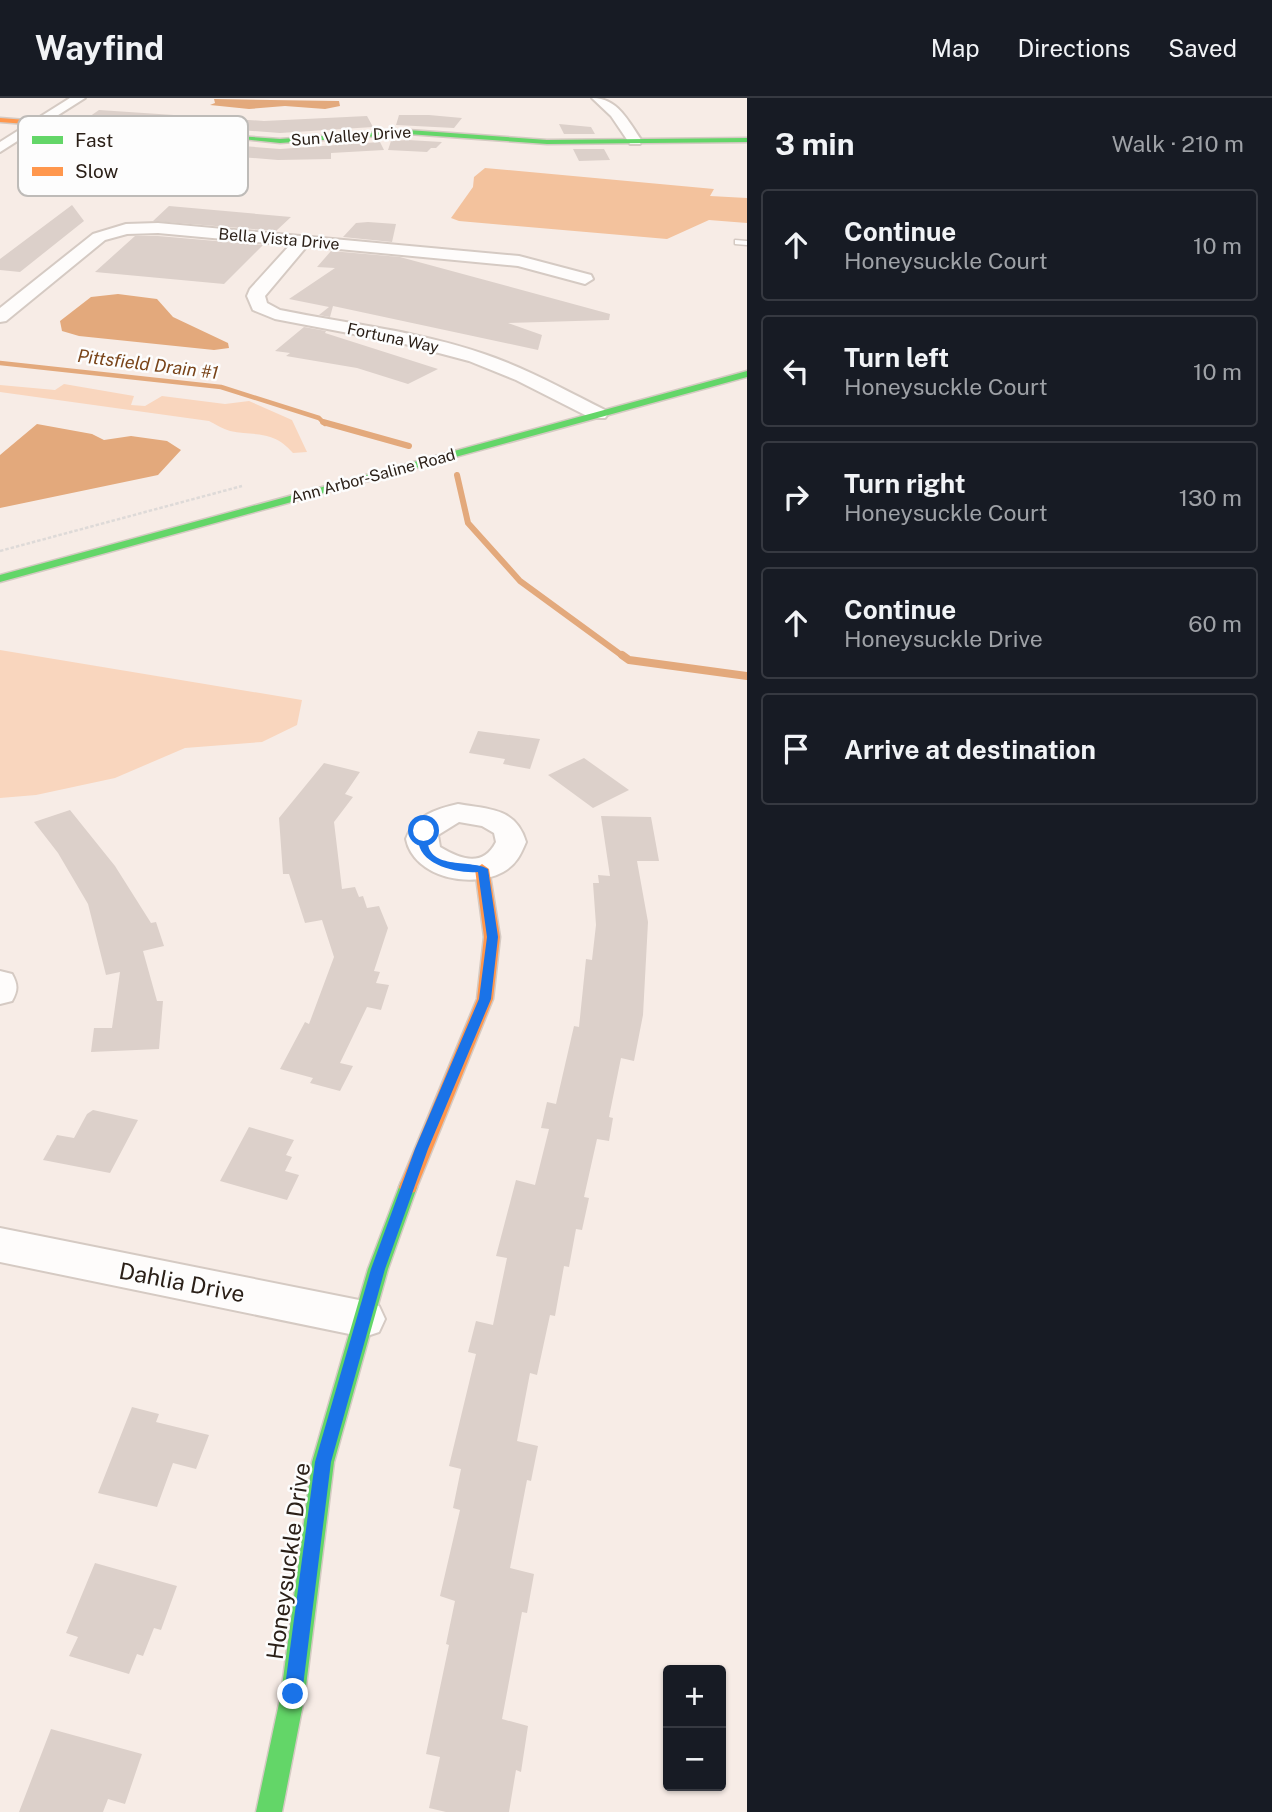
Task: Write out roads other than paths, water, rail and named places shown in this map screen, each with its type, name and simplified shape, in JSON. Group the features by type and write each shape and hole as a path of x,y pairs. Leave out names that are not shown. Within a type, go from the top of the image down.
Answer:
{"street":[{"path":"51,116 79,98"},
{"path":"598,98 617,113 635,141"},
{"name":"Sun Valley Drive","path":"0,120 18,121"},
{"name":"Sun Valley Drive","path":"248,139 280,141 408,132 547,142 747,140"},
{"path":"0,148 18,137"},
{"name":"Bella Vista Drive","path":"0,317 92,242 126,229 158,228 519,261 585,279"},
{"name":"Fortuna Way","path":"302,242 259,289 256,296 259,306 275,314 427,344 473,356 518,373 598,415"},
{"name":"Ann Arbor-Saline Road","path":"0,579 747,374"},
{"name":"Honeysuckle Drive","path":"269,1812 293,1694 323,1462 378,1269 422,1149 485,999 492,937 482,869"},
{"path":"0,983 0,992"},
{"name":"Dahlia Drive","path":"0,1245 364,1319"}],"waterway":[{"name":"Pittsfield Drain #1","path":"0,363 221,387 319,418 323,422"},
{"name":"Pittsfield Drain #1","path":"323,422 409,446"},
{"name":"Pittsfield Drain #1","path":"457,475 468,523 520,581 624,657"},
{"name":"Pittsfield Drain #1","path":"622,655 629,660 747,676"}]}
